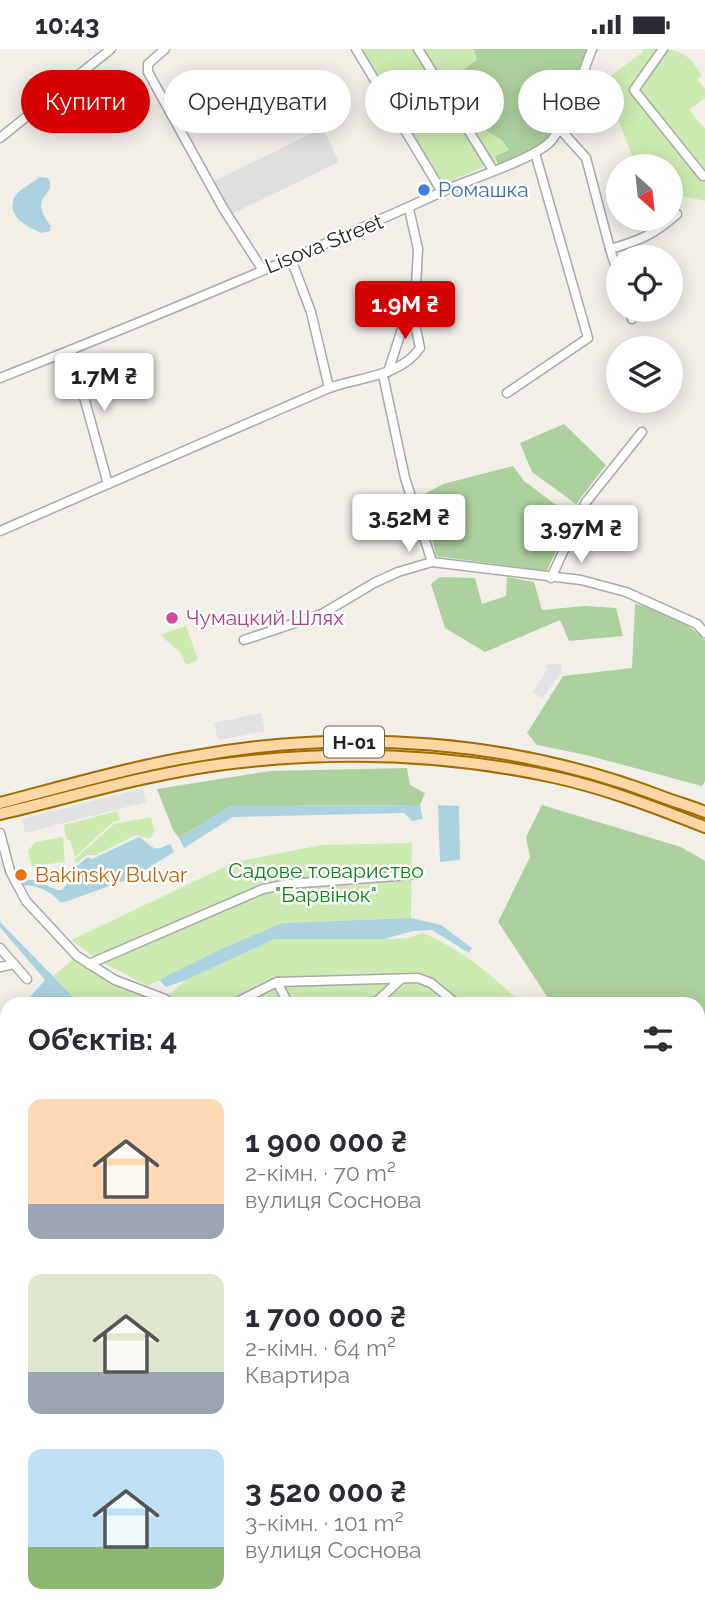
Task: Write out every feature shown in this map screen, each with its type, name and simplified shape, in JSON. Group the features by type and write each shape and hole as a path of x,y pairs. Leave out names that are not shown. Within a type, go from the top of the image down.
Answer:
{"main road":[{"name":"Н-01","path":"0,803 146,766 197,756 304,743 355,742 450,747 523,757 590,773 703,807"},
{"name":"Н-01","path":"0,814 215,765 307,756 384,755 494,765 552,776 643,803 705,827"}],"street":[{"path":"0,138 111,49"},
{"path":"165,49 148,64 148,72 223,208 262,269"},
{"path":"356,49 442,192"},
{"path":"418,49 493,170"},
{"name":"Lisova Street","path":"583,70 592,49"},
{"path":"663,49 634,90 703,176"},
{"name":"Lisova Street","path":"0,378 409,209 442,192 535,153 552,140 556,133"},
{"path":"564,133 586,158 609,245"},
{"path":"507,393 589,342 535,153"},
{"path":"409,209 419,260 416,286 385,373 405,478 432,562"},
{"path":"623,245 657,231"},
{"path":"291,259 311,312 330,388"},
{"path":"0,531 330,388 385,373 412,356 419,348 411,305"},
{"path":"71,350 108,484"},
{"path":"551,578 586,502 642,432"},
{"path":"244,640 322,614 374,583 398,572 432,562 581,580 626,592 697,624 705,633"},
{"path":"0,832 6,873 26,901 77,955 115,980 159,997"},
{"path":"89,964 263,889 288,884 410,875"},
{"path":"0,948 27,979"},
{"path":"0,967 14,964"},
{"path":"247,997 277,982 418,978 431,983 448,997"},
{"path":"382,997 401,979"},
{"path":"277,982 285,997"}],"shaded area":[{"path":"313,133 325,133 339,162 232,214 214,181"},
{"path":"561,663 562,672 542,698 533,692 547,670 545,665"},
{"path":"261,713 265,731 218,740 214,723"},
{"path":"143,788 146,802 25,833 22,819"}],"green space":[{"path":"358,49 492,49 500,70 371,70"},
{"path":"474,49 587,49 578,70 518,70 518,133 551,133 535,150 498,165 495,156 509,150 502,140 490,133 504,133 504,70 463,70 477,60"},
{"path":"642,49 679,52 691,60 702,75 697,79 705,89 705,98 689,110 705,129 705,201 683,196 683,154 631,154 623,133 624,70 618,70 643,52"},
{"path":"504,79 518,114 518,133 526,133 531,146 442,185 410,133 504,133"},
{"path":"564,424 606,465 576,504 532,472 520,443"},
{"path":"513,466 524,481 571,516 547,571 436,556 423,495 443,484"},
{"path":"440,577 475,578 482,604 506,596 507,577 534,582 542,610 585,606 616,608 623,636 569,641 560,620 485,652 445,628 431,584"},
{"path":"635,604 673,617 705,640 705,781 702,786 586,755 537,745 527,733 563,676 632,668"},
{"path":"186,626 198,660 186,665 181,653 160,635"},
{"path":"407,768 410,785 425,793 420,805 231,806 179,838 173,830 157,789 270,771"},
{"path":"542,805 681,847 705,861 705,997 547,997 498,922 530,857 526,837"},
{"path":"117,811 120,820 113,822 75,857 70,841 66,838 64,825"},
{"path":"151,817 154,831 150,839 136,835 95,855 87,855 77,863 74,860 114,824"},
{"path":"63,837 65,862 32,866 28,851 35,842"},
{"name":"Садове товариство \"Барвінок\"","path":"412,843 411,918 282,923 221,949 148,986 98,960 71,940 235,862 322,845"},
{"path":"423,933 452,948 476,964 514,997 166,997 186,980 275,939 409,938"},
{"path":"77,956 115,980 159,997 73,997 53,976"}],"water":[{"path":"40,177 48,178 50,184 42,207 51,226 50,231 42,233 20,221 12,205 19,192"},
{"path":"420,805 423,819 412,821 404,813 233,817 184,848 179,838 231,806"},
{"path":"438,805 459,806 460,860 440,862"},
{"path":"139,837 156,848 170,844 174,852 134,877 65,902 60,902 37,887 21,886 18,880 35,880 62,890 71,879 71,871 88,857 92,859"},
{"path":"0,918 1,923 73,997 30,997 45,980 0,927"},
{"path":"411,918 441,925 472,948 469,953 432,930 413,931 384,939 275,939 186,980 166,987 159,980 282,923"}],"place":[{"name":"Ромашка","path":"424,190"},
{"name":"Чумацкий Шлях","path":"172,618"},
{"name":"Bakinsky Bulvar","path":"21,875"}]}
